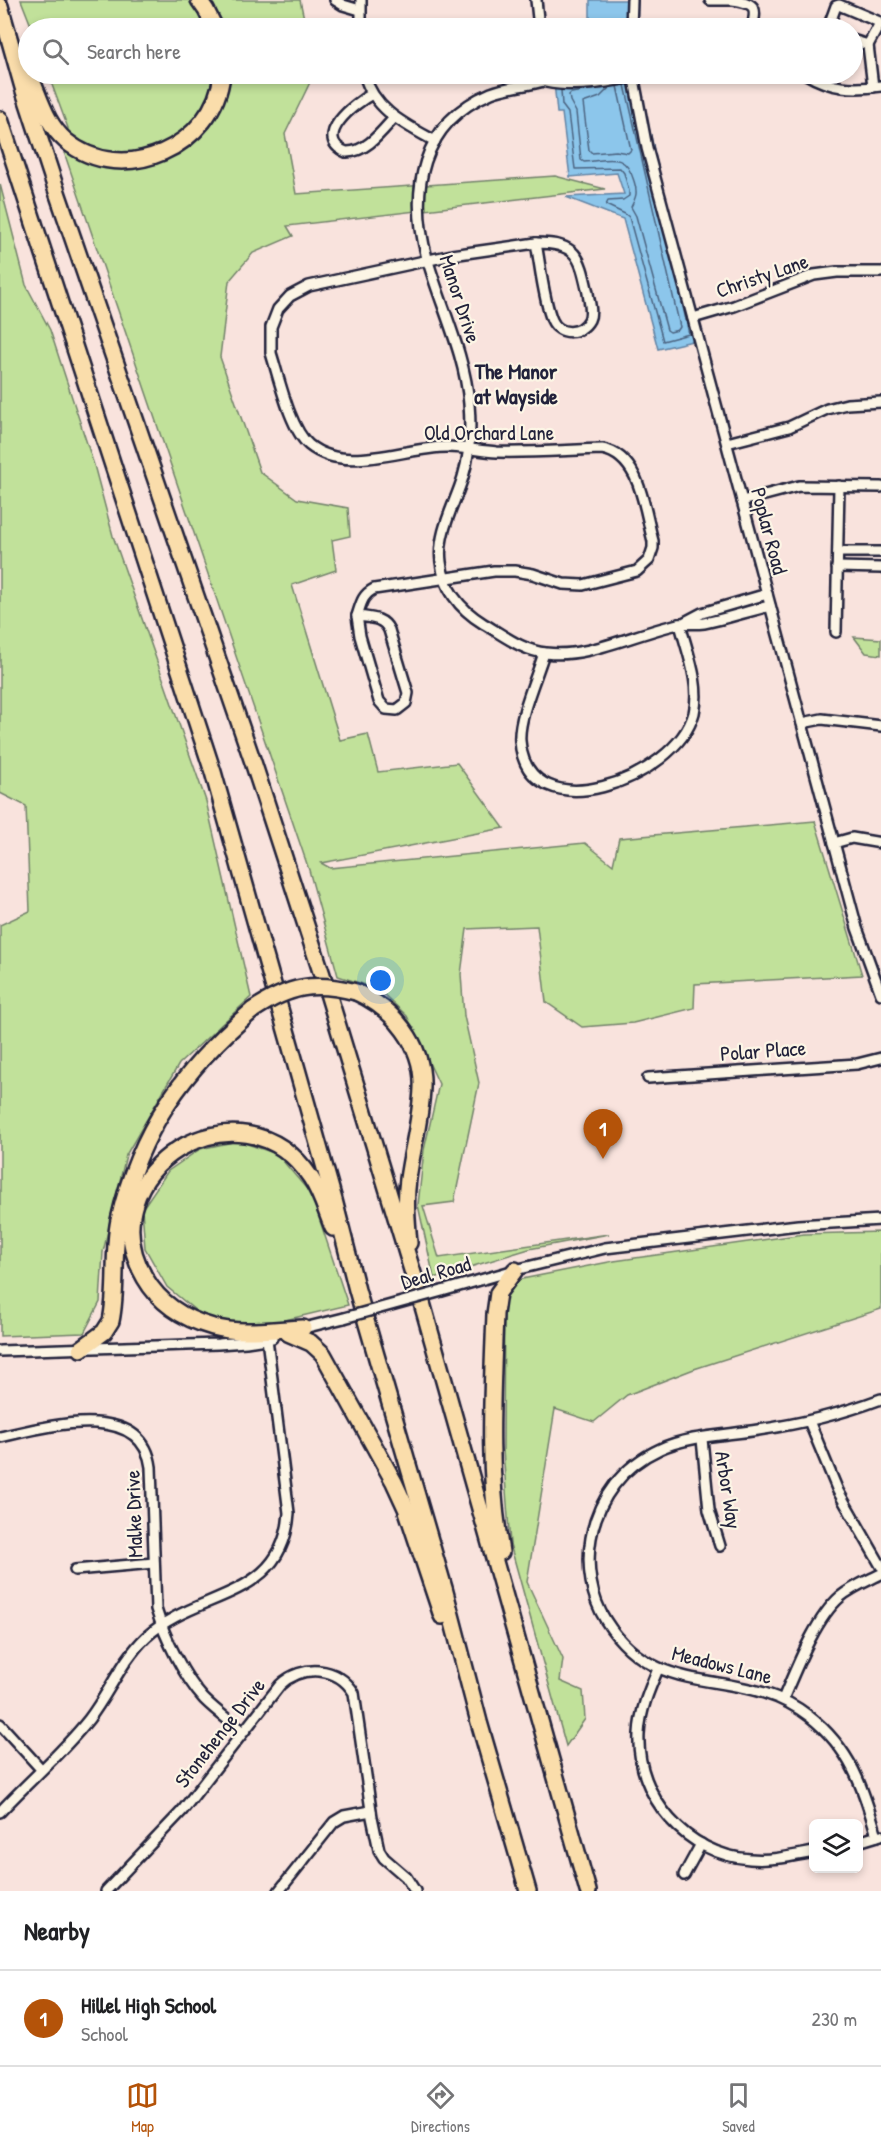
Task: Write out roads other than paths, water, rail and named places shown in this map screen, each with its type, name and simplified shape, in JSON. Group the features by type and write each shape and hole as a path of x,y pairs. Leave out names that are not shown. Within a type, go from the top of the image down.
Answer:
{"highway":[{"path":"199,0 210,18"},
{"path":"0,6 18,69"},
{"path":"6,25 18,50"},
{"path":"22,84 286,862 413,1273 588,1891"},
{"path":"34,84 50,122 60,136 87,153 101,158 123,160 160,154 192,134 211,109 220,84"},
{"path":"0,119 213,772 334,1200 357,1290 444,1588 478,1722"},
{"path":"81,1349 104,1332 111,1321 119,1221 133,1171 152,1128 170,1098 200,1059 253,1010 269,999 296,988 334,986 356,992 380,1005 398,1021 410,1040 420,1065 421,1097 406,1201 413,1273"},
{"path":"303,1328 245,1330 214,1328 183,1315 152,1290 137,1261 132,1230 133,1220 137,1199 146,1181 168,1155 196,1139 220,1134 252,1136 285,1150 307,1172 318,1190 357,1290"},
{"path":"506,1600 493,1494 491,1405 496,1299 515,1270"},
{"path":"288,1333 316,1347 328,1361 394,1482 412,1524 478,1722 528,1891"}],"street":[{"path":"336,0 343,5 361,5"},
{"path":"536,0 538,18"},
{"path":"631,18 632,0"},
{"path":"710,0 734,0 749,3 753,6 754,18"},
{"path":"828,84 840,88 877,86 868,45 879,25 877,21 839,5 836,6 832,18"},
{"path":"863,43 868,45"},
{"path":"368,84 372,94 394,118 435,141"},
{"name":"Manor Drive","path":"519,84 479,99 453,118 435,141 423,170 418,196 420,223 428,260 462,364 467,387 470,423 464,477 442,542 441,564 451,594 468,614 517,643 544,653 575,652 680,624 705,622 770,606"},
{"name":"Poplar Road","path":"635,84 647,148 859,937 881,994"},
{"path":"372,94 350,108 341,119 333,132 336,146 346,152 360,150 394,118"},
{"name":"Old Orchard Lane","path":"357,616 365,596 374,589 515,571 533,574 562,584 583,585 638,571 649,560 653,541 635,476 627,461 618,454 602,449 512,453 435,447 381,457 346,458 325,454 304,440 294,425 271,353 270,334 274,316 282,304 297,291 309,286 428,260 536,243 555,243 571,250 581,265 591,311 588,322 581,330 562,331 552,320 536,243"},
{"name":"Christy Lane","path":"693,318 734,306 814,275 837,272 881,272"},
{"path":"726,443 789,427 827,409 847,404 881,402"},
{"path":"742,501 799,486 881,487"},
{"path":"836,632 839,486"},
{"path":"838,552 881,552"},
{"path":"837,567 881,568"},
{"name":"Manor Drive","path":"680,624 702,613 767,594"},
{"path":"357,616 379,619 389,630 408,693 406,703 397,710 386,709 379,701 360,636 357,616"},
{"path":"544,653 520,728 523,755 533,772 549,785 563,789 596,788 631,777 650,766 673,748 688,729 694,711 696,692 680,624"},
{"path":"802,723 822,719 881,726"},
{"path":"834,843 852,838 881,843"},
{"name":"Polar Place","path":"648,1078 857,1064 881,1058"},
{"name":"Deal Road","path":"0,1351 218,1344 267,1340 515,1270 605,1248 798,1225 881,1220"},
{"path":"0,1812 89,1719 137,1647 147,1636 256,1578 271,1564 286,1539 289,1513 267,1340"},
{"name":"Meadows Lane","path":"879,1835 862,1785 846,1754 817,1722 783,1699 758,1690 681,1677 658,1669 626,1646 603,1616 590,1577 590,1542 602,1503 610,1490 626,1471 660,1449 687,1440 809,1421 881,1399"},
{"path":"809,1421 838,1491 881,1566"},
{"name":"Malke Drive","path":"0,1437 50,1426 102,1424 124,1428 137,1437 147,1451 151,1467 156,1610 162,1626 197,1690 243,1732"},
{"name":"Arbor Way","path":"702,1439 709,1510 720,1546"},
{"path":"75,1570 154,1563"},
{"path":"783,1699 820,1622 829,1609 842,1595 881,1574"},
{"path":"658,1669 644,1705 640,1721 639,1744 648,1784 663,1811 686,1834 701,1845 721,1853 748,1859 777,1859 809,1853"},
{"name":"Stonehenge Drive","path":"106,1891 182,1811 280,1685 289,1677 315,1670 338,1676 349,1686 356,1700 371,1811 379,1851 411,1883 415,1891"},
{"path":"0,1724 41,1769"},
{"path":"279,1891 334,1822 344,1816 371,1811"},
{"path":"863,1840 879,1835"},
{"path":"684,1875 701,1845"}],"water":[{"path":"590,0 638,0 637,18 590,18"},
{"path":"554,84 639,84 697,340 658,349 623,219 566,197 624,194 617,173 570,177 562,113 557,113"}],"place":[{"name":"Hillel High School","path":"603,1159"}],"district":[{"name":"The Manor at Wayside","path":"516,384"}]}
